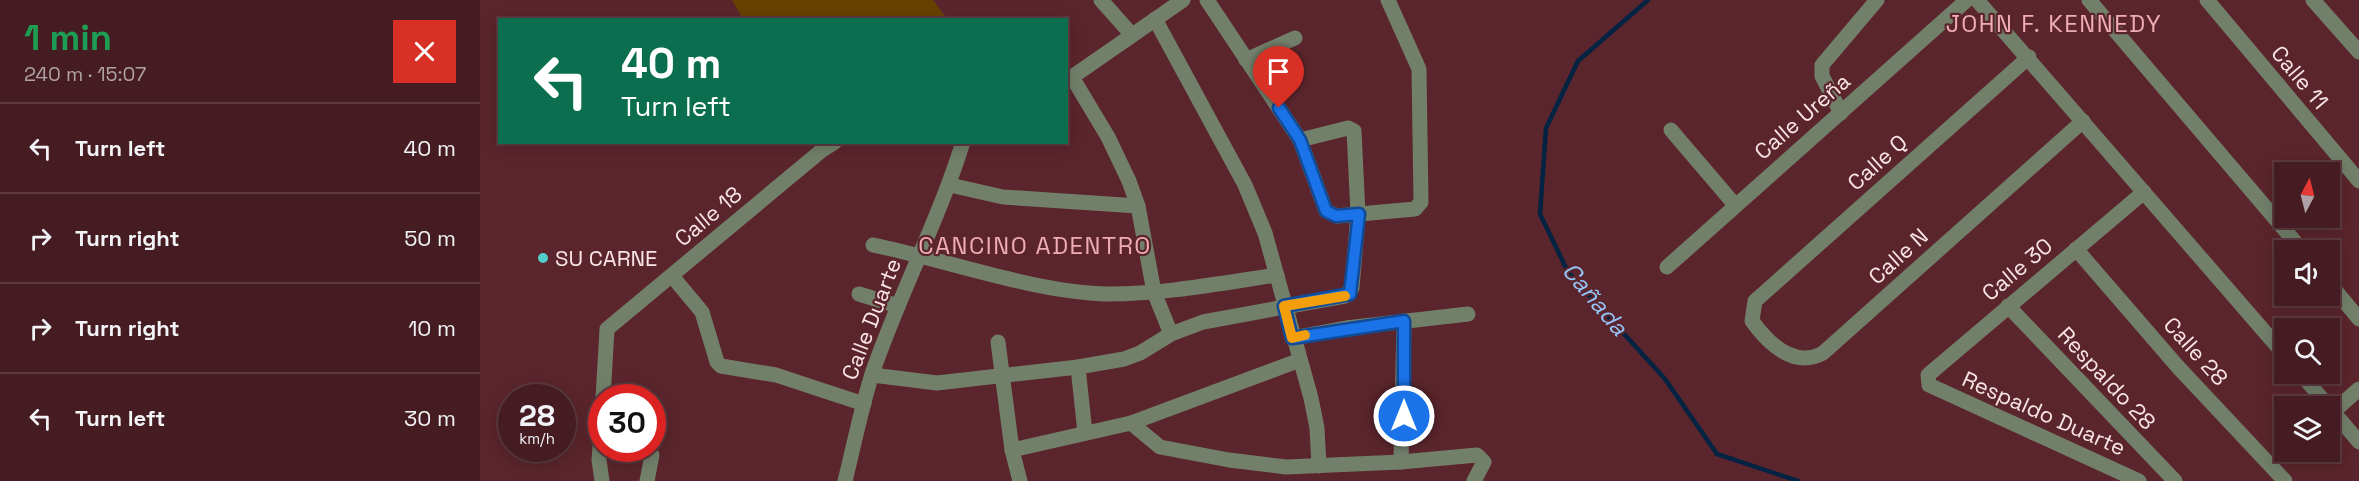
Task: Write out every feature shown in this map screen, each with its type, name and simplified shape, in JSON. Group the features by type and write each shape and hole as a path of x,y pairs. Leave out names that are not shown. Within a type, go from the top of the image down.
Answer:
{"street":[{"path":"1101,0 1132,35"},
{"path":"1171,334 1154,292 1138,206 1108,137 1070,78 1132,35 1164,9 1183,0"},
{"path":"1207,0 1300,140 1326,211 1336,216 1415,208 1421,202 1419,69 1388,0"},
{"path":"1840,112 1822,76 1822,65 1877,0"},
{"name":"Calle Ureña","path":"1666,267 1967,0"},
{"path":"1977,0 2029,57 2274,342"},
{"path":"2089,0 2293,240"},
{"name":"Calle 11","path":"2207,0 2359,181"},
{"path":"2313,0 2359,52"},
{"path":"1164,9 1265,233 1317,428 1319,466"},
{"path":"1246,60 1295,38"},
{"name":"Calle Q","path":"1755,301 2029,57"},
{"name":"Calle N","path":"1755,301 1752,321 1767,342 1787,353 1813,358 1822,353 2083,121"},
{"path":"872,375 937,383 1078,367 1124,359 1140,353 1171,334 1203,322 1350,294 1359,214 1354,131 1348,128 1300,140"},
{"path":"1671,130 1735,205"},
{"name":"Calle 18","path":"604,384 607,329 832,144"},
{"name":"Calle Duarte","path":"845,481 872,375 898,306 950,184 962,144"},
{"path":"950,184 1003,197 1138,206"},
{"name":"Calle 30","path":"1929,385 1928,375 2144,192"},
{"path":"873,245 1070,290 1109,294 1154,292 1277,276"},
{"name":"Calle 28","path":"2076,249 2178,367 2285,481"},
{"path":"672,276 702,312 717,362 721,366 776,375 864,404"},
{"path":"859,294 898,306"},
{"path":"2340,296 2359,319"},
{"name":"Respaldo 28","path":"2008,306 2168,479"},
{"path":"1292,338 1468,314"},
{"path":"1401,462 1404,321"},
{"path":"998,342 1012,450 1020,481"},
{"path":"1012,450 1131,423 1300,360"},
{"path":"1078,367 1085,434"},
{"path":"2310,384 2321,396"},
{"name":"Respaldo Duarte","path":"1929,385 2139,481"},
{"path":"2340,406 2359,389"},
{"path":"2340,418 2359,442"},
{"path":"1131,423 1160,447 1229,460 1286,467 1401,462 1477,455 1484,462 1474,481"},
{"path":"599,462 602,481"},
{"path":"647,481 651,462"},
{"path":"1278,481 1286,467"}],"shaded area":[{"path":"732,0 933,0 946,18 742,18"}],"waterway":[{"name":"Cañada","path":"1648,0 1578,61 1546,128 1540,214 1568,272 1665,379 1717,454 1798,481"}],"slow traffic":[{"path":"1305,335 1292,338 1284,306 1345,296"}],"place":[{"name":"SU CARNE","path":"543,258"}],"district":[{"name":"JOHN F. KENNEDY","path":"2054,24"},
{"name":"CANCINO ADENTRO","path":"1035,246"}],"route":[{"path":"1279,108 1300,140 1326,211 1336,216 1359,214 1350,294 1284,306 1292,338 1404,321 1404,416"}]}
